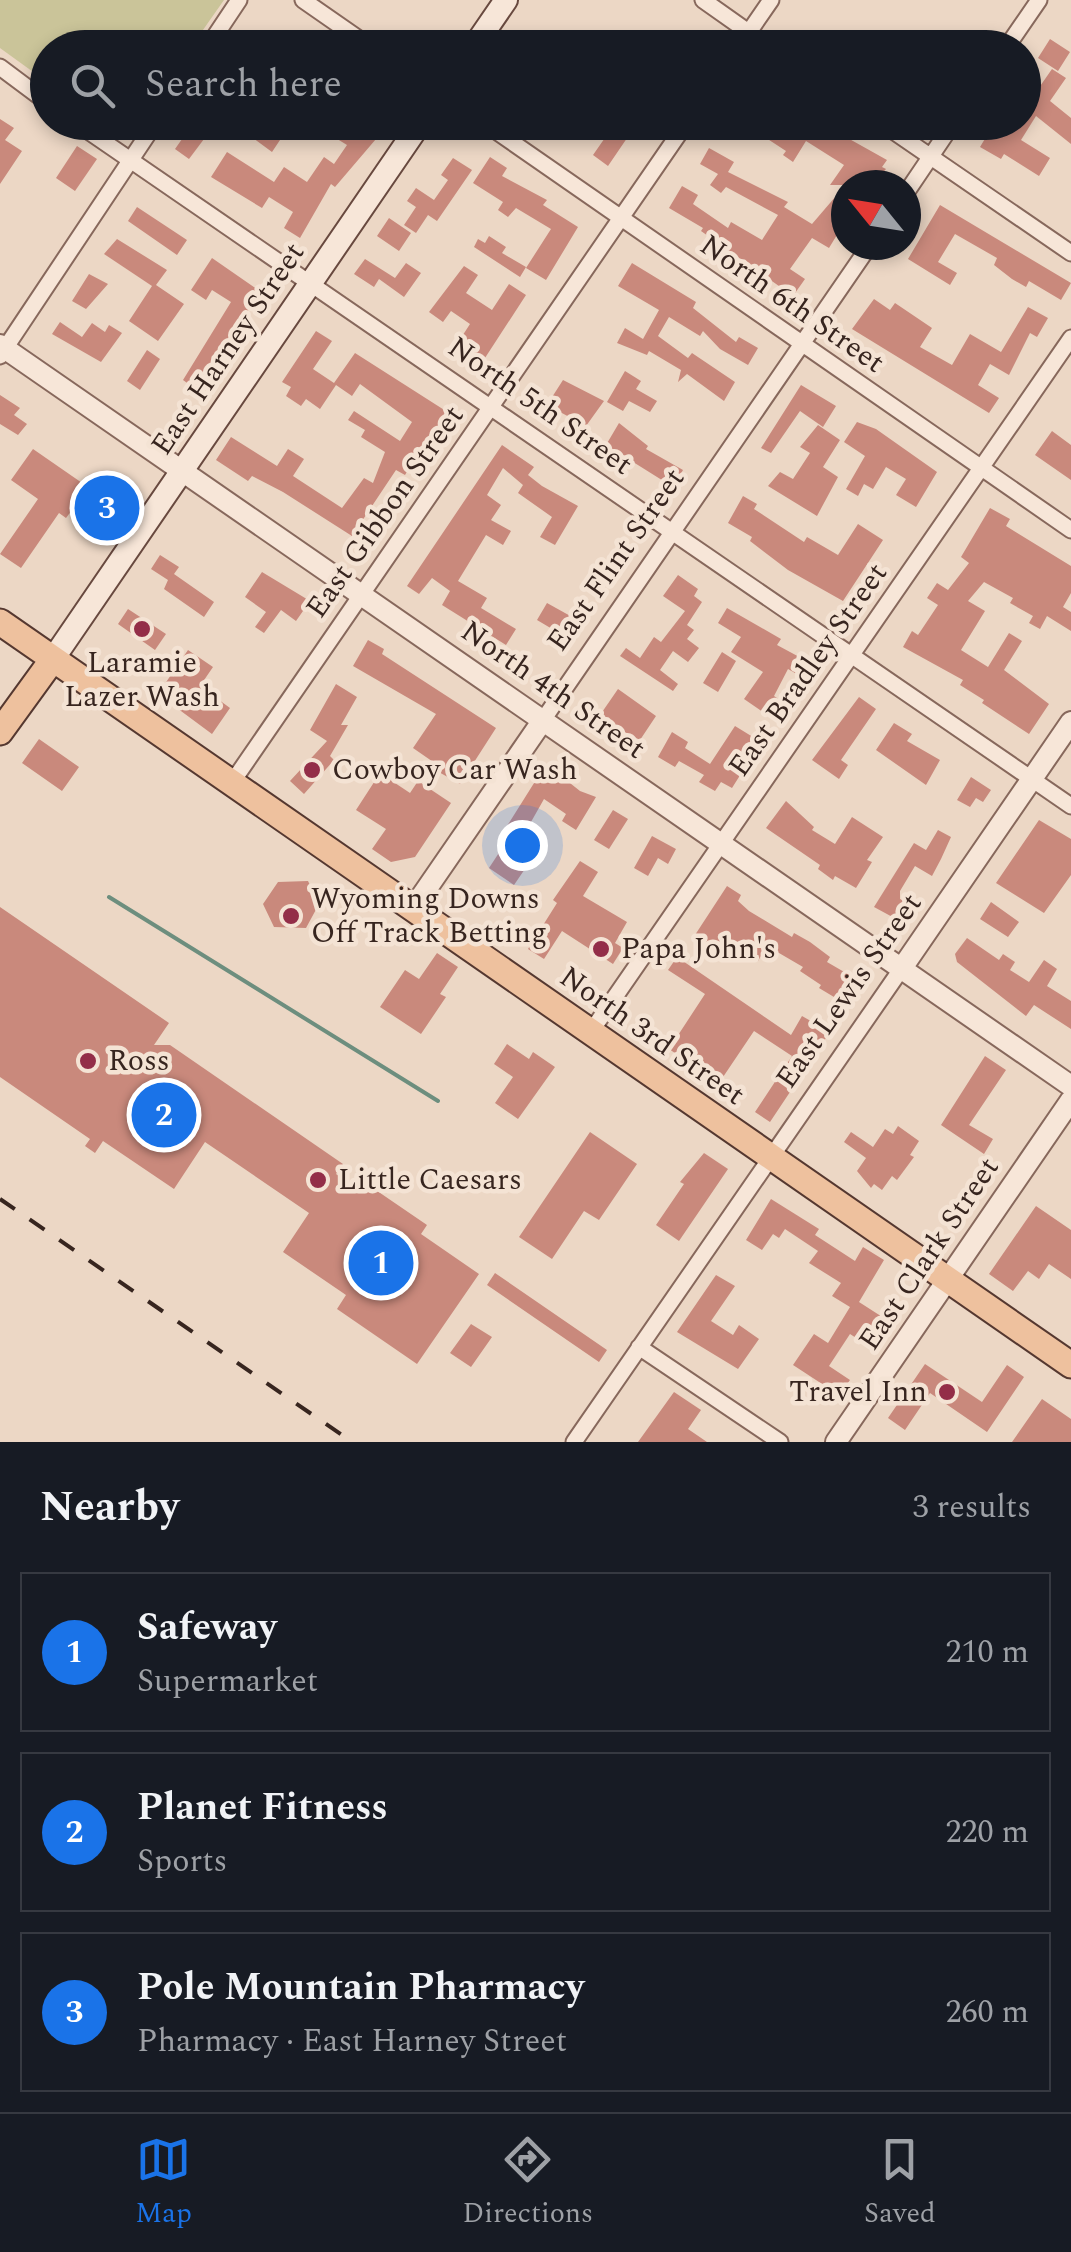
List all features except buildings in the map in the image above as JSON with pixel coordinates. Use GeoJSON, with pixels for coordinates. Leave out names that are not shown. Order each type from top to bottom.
{"type":"FeatureCollection","features":[{"type":"Feature","properties":{"kind":"main road"},"geometry":{"type":"LineString","coordinates":[[485,30],[506,0]]}},
{"type":"Feature","properties":{"kind":"main road","name":"East Harney Street"},"geometry":{"type":"LineString","coordinates":[[52,659],[408,140]]}},
{"type":"Feature","properties":{"kind":"main road","name":"North 3rd Street"},"geometry":{"type":"LineString","coordinates":[[0,622],[1071,1365]]}},
{"type":"Feature","properties":{"kind":"main road"},"geometry":{"type":"LineString","coordinates":[[0,732],[52,659]]}},
{"type":"Feature","properties":{"kind":"street"},"geometry":{"type":"LineString","coordinates":[[219,30],[239,0]]}},
{"type":"Feature","properties":{"kind":"street"},"geometry":{"type":"LineString","coordinates":[[303,0],[346,30]]}},
{"type":"Feature","properties":{"kind":"street"},"geometry":{"type":"LineString","coordinates":[[703,0],[746,30]]}},
{"type":"Feature","properties":{"kind":"street"},"geometry":{"type":"LineString","coordinates":[[750,30],[771,0]]}},
{"type":"Feature","properties":{"kind":"street"},"geometry":{"type":"LineString","coordinates":[[1018,30],[1039,0]]}},
{"type":"Feature","properties":{"kind":"street"},"geometry":{"type":"LineString","coordinates":[[0,67],[30,90]]}},
{"type":"Feature","properties":{"kind":"street","name":"North 5th Street"},"geometry":{"type":"LineString","coordinates":[[102,140],[1071,806]]}},
{"type":"Feature","properties":{"kind":"street"},"geometry":{"type":"LineString","coordinates":[[2,350],[143,140]]}},
{"type":"Feature","properties":{"kind":"street","name":"North 6th Street"},"geometry":{"type":"LineString","coordinates":[[508,140],[1071,530]]}},
{"type":"Feature","properties":{"kind":"street","name":"East Gibbon Street"},"geometry":{"type":"LineString","coordinates":[[230,784],[675,140]]}},
{"type":"Feature","properties":{"kind":"street"},"geometry":{"type":"LineString","coordinates":[[906,140],[1071,253]]}},
{"type":"Feature","properties":{"kind":"street"},"geometry":{"type":"LineString","coordinates":[[921,171],[942,140]]}},
{"type":"Feature","properties":{"kind":"street","name":"East Flint Street"},"geometry":{"type":"LineString","coordinates":[[412,910],[860,260]]}},
{"type":"Feature","properties":{"kind":"street","name":"East Bradley Street"},"geometry":{"type":"LineString","coordinates":[[590,1032],[1071,338]]}},
{"type":"Feature","properties":{"kind":"street","name":"North 4th Street"},"geometry":{"type":"LineString","coordinates":[[2,350],[182,470],[1071,1086]]}},
{"type":"Feature","properties":{"kind":"street","name":"East Lewis Street"},"geometry":{"type":"LineString","coordinates":[[574,1442],[1071,722]]}},
{"type":"Feature","properties":{"kind":"street","name":"East Clark Street"},"geometry":{"type":"LineString","coordinates":[[836,1442],[1071,1100]]}},
{"type":"Feature","properties":{"kind":"street"},"geometry":{"type":"LineString","coordinates":[[640,1347],[780,1442]]}},
{"type":"Feature","properties":{"kind":"shaded area"},"geometry":{"type":"Polygon","coordinates":[[[0,0],[224,0],[203,30],[30,30],[30,70],[0,48],[0,0]]]}},
{"type":"Feature","properties":{"kind":"waterway"},"geometry":{"type":"LineString","coordinates":[[109,897],[438,1101]]}},
{"type":"Feature","properties":{"kind":"railway"},"geometry":{"type":"LineString","coordinates":[[0,1199],[352,1442]]}},
{"type":"Feature","properties":{"kind":"place","name":"Pole Mountain Pharmacy"},"geometry":{"type":"Point","coordinates":[107,508]}},
{"type":"Feature","properties":{"kind":"place","name":"Laramie Lazer Wash"},"geometry":{"type":"Point","coordinates":[142,629]}},
{"type":"Feature","properties":{"kind":"place","name":"Cowboy Car Wash"},"geometry":{"type":"Point","coordinates":[312,770]}},
{"type":"Feature","properties":{"kind":"place","name":"Wyoming Downs Off Track Betting"},"geometry":{"type":"Point","coordinates":[291,916]}},
{"type":"Feature","properties":{"kind":"place","name":"Papa John's"},"geometry":{"type":"Point","coordinates":[601,949]}},
{"type":"Feature","properties":{"kind":"place","name":"Ross"},"geometry":{"type":"Point","coordinates":[88,1061]}},
{"type":"Feature","properties":{"kind":"place","name":"Planet Fitness"},"geometry":{"type":"Point","coordinates":[164,1115]}},
{"type":"Feature","properties":{"kind":"place","name":"Little Caesars"},"geometry":{"type":"Point","coordinates":[318,1180]}},
{"type":"Feature","properties":{"kind":"place","name":"Safeway"},"geometry":{"type":"Point","coordinates":[381,1263]}},
{"type":"Feature","properties":{"kind":"place","name":"Travel Inn"},"geometry":{"type":"Point","coordinates":[947,1392]}}]}
